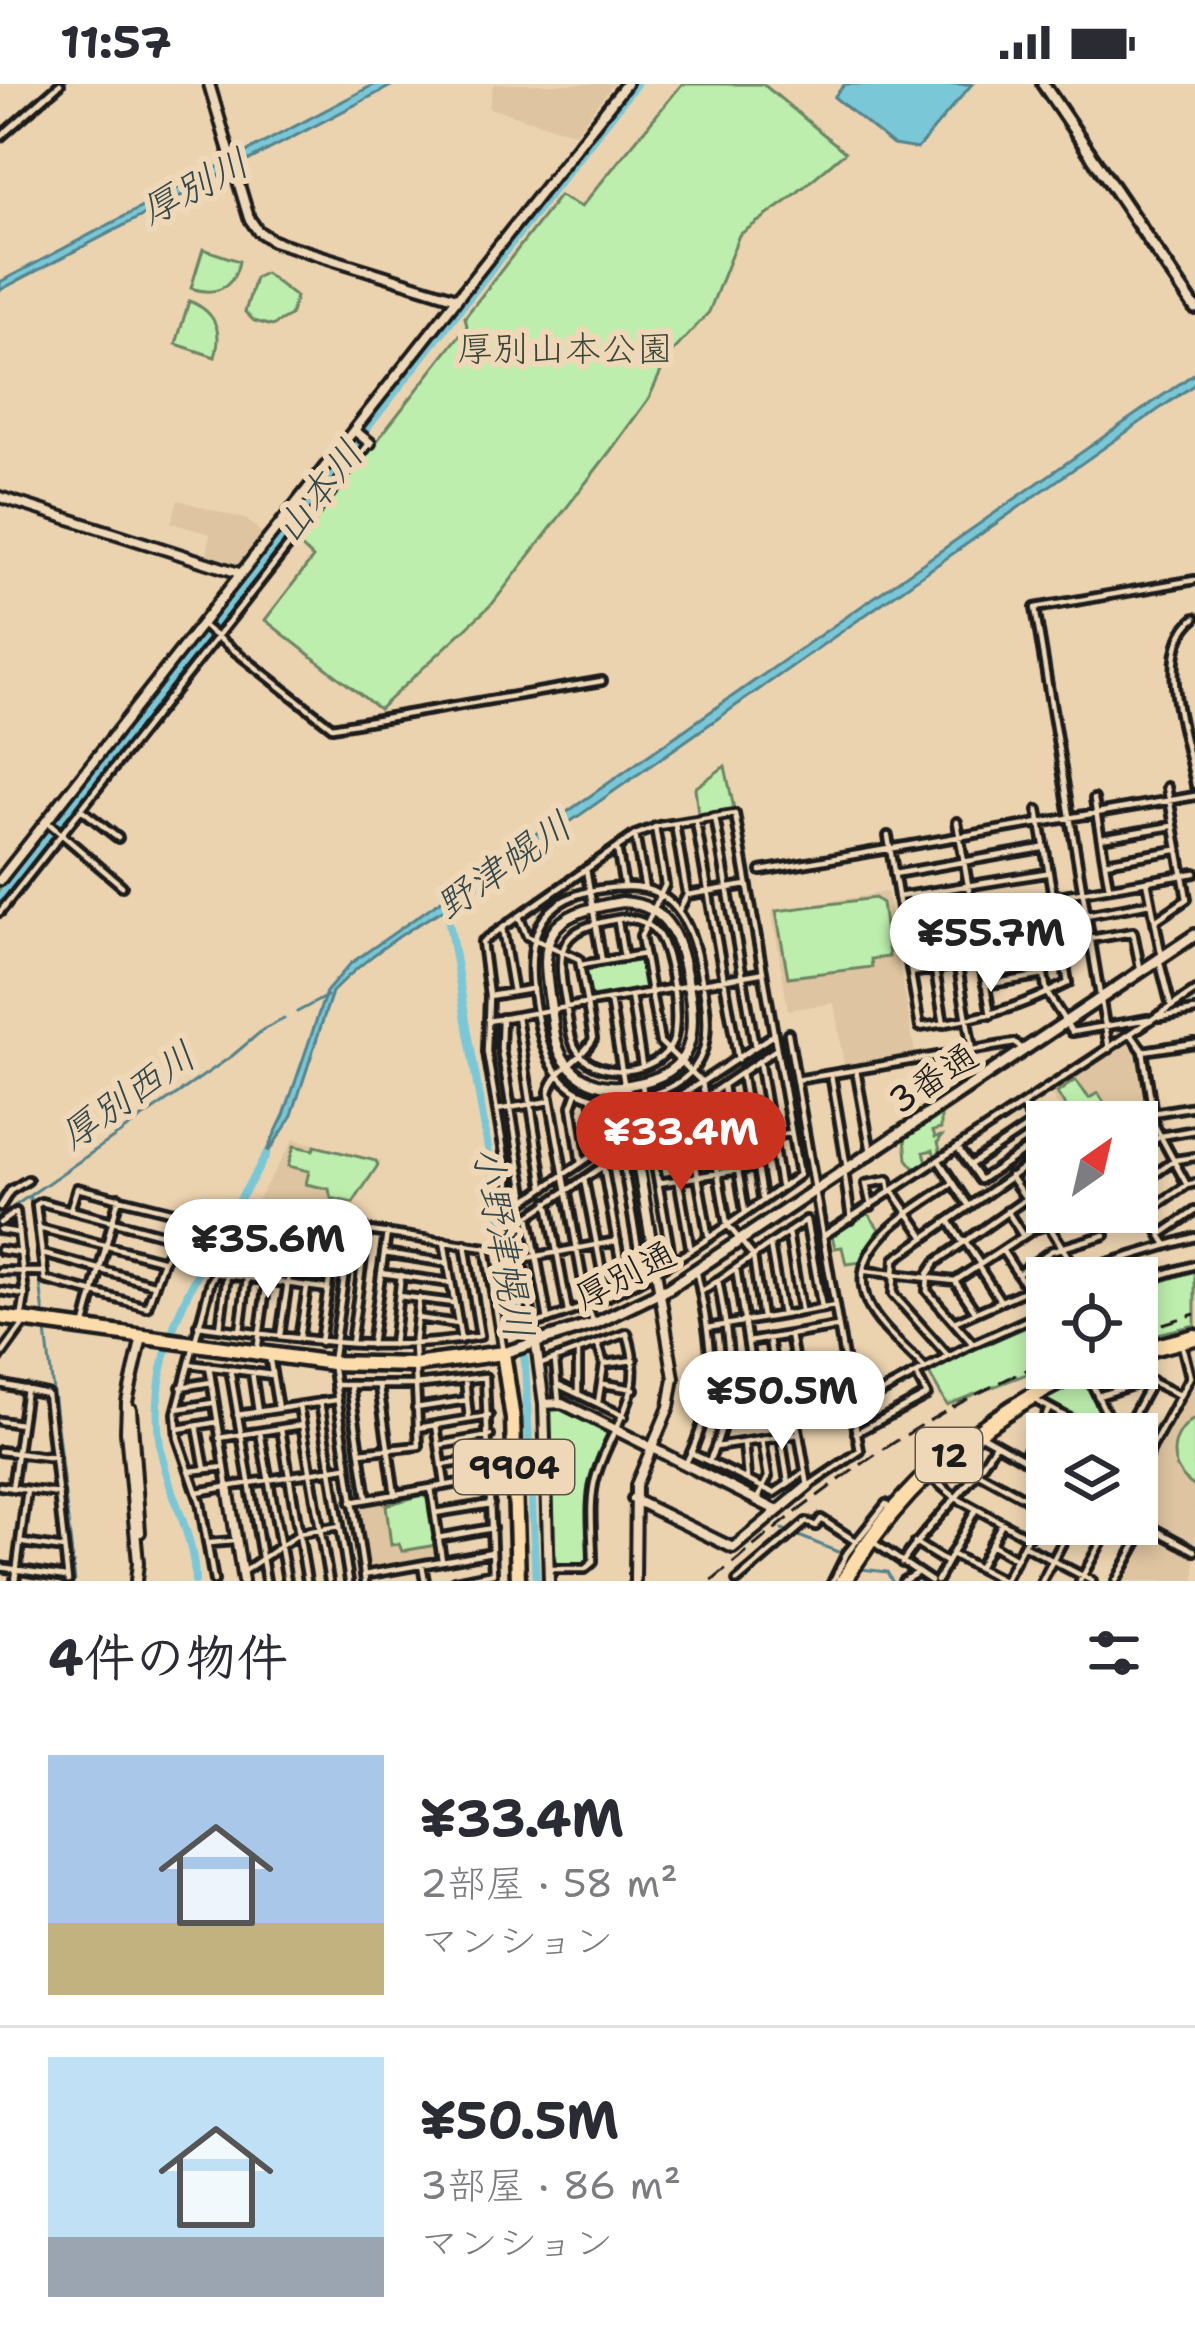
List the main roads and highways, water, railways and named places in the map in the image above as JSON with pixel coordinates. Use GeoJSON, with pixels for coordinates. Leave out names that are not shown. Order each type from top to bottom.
{"type":"FeatureCollection","features":[{"type":"Feature","properties":{"kind":"highway"},"geometry":{"type":"LineString","coordinates":[[1158,1347],[1188,1339]]}},
{"type":"Feature","properties":{"kind":"highway","name":"12"},"geometry":{"type":"LineString","coordinates":[[844,1581],[863,1540],[928,1474],[976,1432],[1045,1389]]}},
{"type":"Feature","properties":{"kind":"main road"},"geometry":{"type":"LineString","coordinates":[[1046,85],[1195,308]]}},
{"type":"Feature","properties":{"kind":"main road"},"geometry":{"type":"LineString","coordinates":[[1070,125],[1195,298]]}},
{"type":"Feature","properties":{"kind":"main road","name":"3番通"},"geometry":{"type":"LineString","coordinates":[[818,1188],[1195,934]]}},
{"type":"Feature","properties":{"kind":"main road","name":"厚別通"},"geometry":{"type":"LineString","coordinates":[[508,1352],[594,1324],[661,1292],[818,1188]]}},
{"type":"Feature","properties":{"kind":"main road"},"geometry":{"type":"LineString","coordinates":[[0,1317],[332,1363],[414,1365],[508,1352]]}},
{"type":"Feature","properties":{"kind":"main road","name":"9904"},"geometry":{"type":"LineString","coordinates":[[508,1352],[515,1581]]}},
{"type":"Feature","properties":{"kind":"water","name":"厚別川"},"geometry":{"type":"Polygon","coordinates":[[[375,84],[395,84],[0,290],[0,282],[375,84]]]}},
{"type":"Feature","properties":{"kind":"water"},"geometry":{"type":"Polygon","coordinates":[[[845,84],[972,84],[917,149],[893,145],[834,97],[845,84]]]}},
{"type":"Feature","properties":{"kind":"water"},"geometry":{"type":"Polygon","coordinates":[[[1195,373],[1195,384],[359,967],[332,992],[291,1118],[261,1163],[284,1115],[326,992],[351,963],[1195,373]]]}},
{"type":"Feature","properties":{"kind":"waterway","name":"山本川"},"geometry":{"type":"LineString","coordinates":[[0,898],[636,84]]}},
{"type":"Feature","properties":{"kind":"waterway","name":"小野津幌川"},"geometry":{"type":"LineString","coordinates":[[446,905],[525,1362],[536,1581]]}},
{"type":"Feature","properties":{"kind":"waterway","name":"厚別西川"},"geometry":{"type":"LineString","coordinates":[[297,1012],[327,996]]}},
{"type":"Feature","properties":{"kind":"waterway","name":"厚別西川"},"geometry":{"type":"LineString","coordinates":[[0,1216],[284,1019]]}},
{"type":"Feature","properties":{"kind":"waterway","name":"野津幌川"},"geometry":{"type":"LineString","coordinates":[[195,1581],[191,1547],[160,1446],[162,1367],[188,1293],[266,1155]]}},
{"type":"Feature","properties":{"kind":"waterway"},"geometry":{"type":"LineString","coordinates":[[30,1198],[44,1315]]}},
{"type":"Feature","properties":{"kind":"waterway"},"geometry":{"type":"LineString","coordinates":[[46,1331],[75,1581]]}},
{"type":"Feature","properties":{"kind":"waterway"},"geometry":{"type":"LineString","coordinates":[[782,1529],[838,1552]]}},
{"type":"Feature","properties":{"kind":"waterway"},"geometry":{"type":"LineString","coordinates":[[861,1569],[887,1572],[892,1581]]}},
{"type":"Feature","properties":{"kind":"railway"},"geometry":{"type":"LineString","coordinates":[[1158,1325],[1195,1314]]}},
{"type":"Feature","properties":{"kind":"railway"},"geometry":{"type":"LineString","coordinates":[[712,1581],[871,1458],[956,1405],[1026,1371]]}},
{"type":"Feature","properties":{"kind":"park label","name":"厚別山本公園"},"geometry":{"type":"Point","coordinates":[565,348]}}]}
